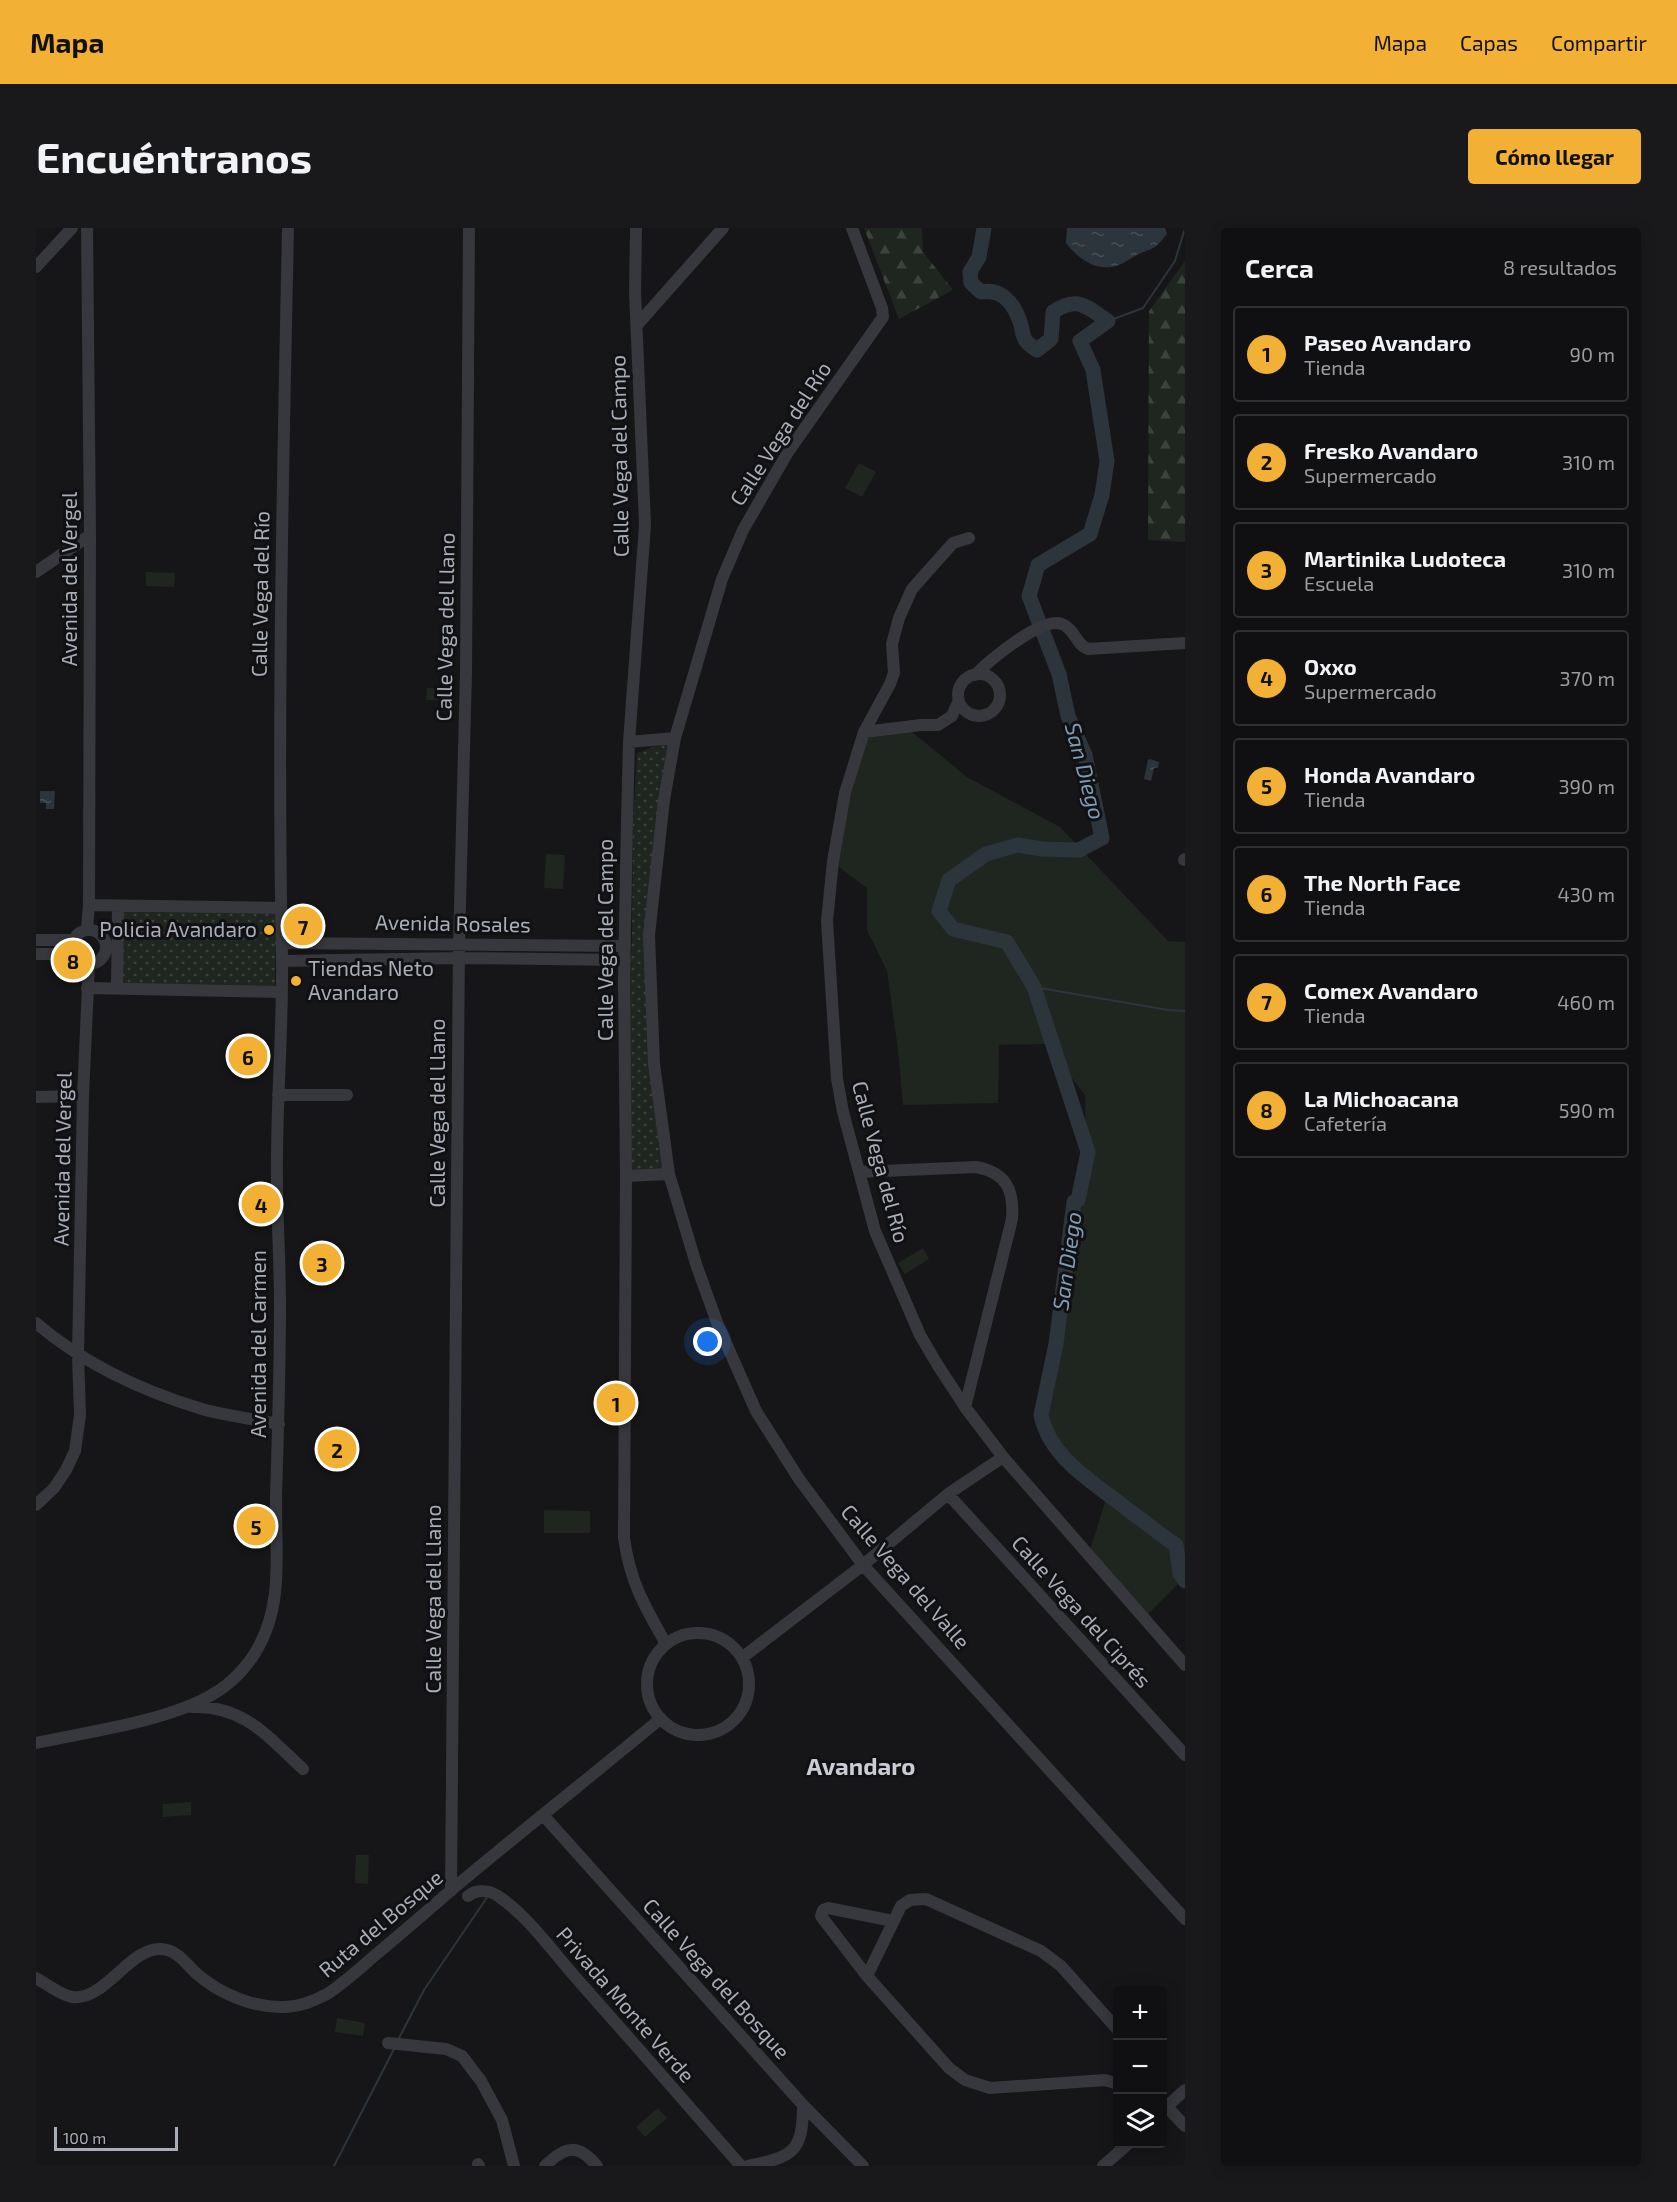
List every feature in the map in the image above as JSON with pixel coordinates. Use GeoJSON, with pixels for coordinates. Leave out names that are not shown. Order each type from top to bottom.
{"type":"FeatureCollection","features":[{"type":"Feature","properties":{"kind":"street"},"geometry":{"type":"LineString","coordinates":[[36,267],[72,228]]}},
{"type":"Feature","properties":{"kind":"street","name":"Avenida del Vergel"},"geometry":{"type":"LineString","coordinates":[[87,228],[90,535],[89,905],[87,929]]}},
{"type":"Feature","properties":{"kind":"street","name":"Calle Vega del Río"},"geometry":{"type":"LineString","coordinates":[[282,961],[279,685],[288,228]]}},
{"type":"Feature","properties":{"kind":"street","name":"Calle Vega del Llano"},"geometry":{"type":"LineString","coordinates":[[451,1891],[459,944],[466,673],[469,228]]}},
{"type":"Feature","properties":{"kind":"street","name":"Calle Vega del Campo"},"geometry":{"type":"LineString","coordinates":[[636,228],[637,325],[645,525],[629,742],[625,946],[624,1538],[626,1555],[640,1599],[666,1644]]}},
{"type":"Feature","properties":{"kind":"street"},"geometry":{"type":"LineString","coordinates":[[637,325],[723,228]]}},
{"type":"Feature","properties":{"kind":"street","name":"Calle Vega del Río"},"geometry":{"type":"LineString","coordinates":[[675,738],[722,579],[743,530],[788,452],[882,317],[882,308],[852,228]]}},
{"type":"Feature","properties":{"kind":"street"},"geometry":{"type":"LineString","coordinates":[[36,573],[90,535]]}},
{"type":"Feature","properties":{"kind":"street","name":"Calle Vega del Río"},"geometry":{"type":"LineString","coordinates":[[969,538],[953,543],[912,589],[899,618],[892,644],[894,673],[864,732],[845,793],[832,861],[827,921],[837,1079],[843,1112],[874,1231],[920,1335],[937,1364],[965,1407],[1003,1457],[1184,1663]]}},
{"type":"Feature","properties":{"kind":"street"},"geometry":{"type":"LineString","coordinates":[[975,675],[986,663],[1042,626],[1058,623],[1067,627],[1082,646],[1088,649],[1185,643]]}},
{"type":"Feature","properties":{"kind":"street"},"geometry":{"type":"LineString","coordinates":[[864,732],[938,725],[952,716],[958,702],[961,684],[967,678],[975,675],[987,676],[996,684],[1000,695],[996,707],[986,714],[974,715],[958,702]]}},
{"type":"Feature","properties":{"kind":"street"},"geometry":{"type":"LineString","coordinates":[[629,742],[675,738]]}},
{"type":"Feature","properties":{"kind":"street","name":"Calle Vega del Campo"},"geometry":{"type":"LineString","coordinates":[[669,1174],[654,1064],[649,935],[663,800],[675,738]]}},
{"type":"Feature","properties":{"kind":"street"},"geometry":{"type":"LineString","coordinates":[[89,905],[280,908]]}},
{"type":"Feature","properties":{"kind":"street"},"geometry":{"type":"LineString","coordinates":[[117,987],[112,946],[118,906]]}},
{"type":"Feature","properties":{"kind":"street"},"geometry":{"type":"LineString","coordinates":[[87,929],[103,936],[112,946],[99,961],[89,964],[82,962],[74,954],[72,948],[73,940],[78,933],[87,929]]}},
{"type":"Feature","properties":{"kind":"street"},"geometry":{"type":"LineString","coordinates":[[36,940],[73,940]]}},
{"type":"Feature","properties":{"kind":"street","name":"Avenida Rosales"},"geometry":{"type":"LineString","coordinates":[[281,943],[625,946]]}},
{"type":"Feature","properties":{"kind":"street"},"geometry":{"type":"LineString","coordinates":[[36,954],[74,954]]}},
{"type":"Feature","properties":{"kind":"street","name":"Avenida Rosales"},"geometry":{"type":"LineString","coordinates":[[282,961],[459,958],[625,960]]}},
{"type":"Feature","properties":{"kind":"street","name":"Avenida del Carmen"},"geometry":{"type":"LineString","coordinates":[[182,1708],[216,1692],[247,1665],[268,1627],[277,1584],[278,1095],[282,961]]}},
{"type":"Feature","properties":{"kind":"street","name":"Avenida del Vergel"},"geometry":{"type":"LineString","coordinates":[[36,1505],[60,1480],[75,1451],[80,1415],[78,1355],[83,1096],[89,964]]}},
{"type":"Feature","properties":{"kind":"street"},"geometry":{"type":"LineString","coordinates":[[87,988],[280,992]]}},
{"type":"Feature","properties":{"kind":"street"},"geometry":{"type":"LineString","coordinates":[[278,1095],[347,1095]]}},
{"type":"Feature","properties":{"kind":"street"},"geometry":{"type":"LineString","coordinates":[[36,1097],[83,1096]]}},
{"type":"Feature","properties":{"kind":"street"},"geometry":{"type":"LineString","coordinates":[[859,1172],[976,1167],[987,1169],[999,1177],[1011,1190],[1012,1219],[965,1407]]}},
{"type":"Feature","properties":{"kind":"street"},"geometry":{"type":"LineString","coordinates":[[626,1176],[669,1174]]}},
{"type":"Feature","properties":{"kind":"street","name":"Calle Vega del Valle"},"geometry":{"type":"LineString","coordinates":[[669,1174],[697,1267],[718,1325],[756,1411],[799,1479],[863,1564],[1185,1918]]}},
{"type":"Feature","properties":{"kind":"street"},"geometry":{"type":"LineString","coordinates":[[36,1323],[78,1355],[139,1387],[204,1410],[279,1424]]}},
{"type":"Feature","properties":{"kind":"street"},"geometry":{"type":"LineString","coordinates":[[743,1657],[863,1564],[948,1494],[1003,1457]]}},
{"type":"Feature","properties":{"kind":"street","name":"Calle Vega del Ciprés"},"geometry":{"type":"LineString","coordinates":[[948,1494],[1185,1755]]}},
{"type":"Feature","properties":{"kind":"street"},"geometry":{"type":"LineString","coordinates":[[697,1632],[711,1633],[729,1642],[743,1657],[748,1672],[749,1689],[744,1705],[734,1719],[720,1729],[704,1735],[688,1735],[672,1730],[659,1720],[649,1702],[647,1680],[654,1658],[666,1644],[683,1635],[697,1632]]}},
{"type":"Feature","properties":{"kind":"street"},"geometry":{"type":"LineString","coordinates":[[36,1743],[104,1729],[182,1708],[218,1708],[242,1716],[303,1769]]}},
{"type":"Feature","properties":{"kind":"street","name":"Ruta del Bosque"},"geometry":{"type":"LineString","coordinates":[[36,1978],[64,1994],[80,1997],[115,1977],[142,1953],[160,1949],[177,1954],[197,1974],[215,1987],[233,1995],[269,2006],[301,2005],[316,1999],[340,1985],[659,1720]]}},
{"type":"Feature","properties":{"kind":"street","name":"Calle Vega del Bosque"},"geometry":{"type":"LineString","coordinates":[[543,1815],[803,2105],[863,2166]]}},
{"type":"Feature","properties":{"kind":"street","name":"Privada Monte Verde"},"geometry":{"type":"LineString","coordinates":[[468,1896],[479,1891],[489,1892],[497,1895],[512,1908],[548,1945],[741,2166]]}},
{"type":"Feature","properties":{"kind":"street"},"geometry":{"type":"LineString","coordinates":[[867,1976],[893,1921],[905,1902],[921,1898],[1041,1951],[1061,1966],[1113,2024]]}},
{"type":"Feature","properties":{"kind":"street"},"geometry":{"type":"LineString","coordinates":[[893,1921],[828,1908],[822,1910],[821,1916],[867,1976],[949,2068],[974,2085],[990,2088],[1105,2080],[1113,2082]]}},
{"type":"Feature","properties":{"kind":"street"},"geometry":{"type":"LineString","coordinates":[[388,2043],[446,2049],[462,2056],[481,2081],[502,2120],[514,2166]]}},
{"type":"Feature","properties":{"kind":"street"},"geometry":{"type":"LineString","coordinates":[[1167,2107],[1185,2090]]}},
{"type":"Feature","properties":{"kind":"street"},"geometry":{"type":"LineString","coordinates":[[748,2166],[783,2156],[792,2150],[800,2141],[803,2131],[803,2105]]}},
{"type":"Feature","properties":{"kind":"street"},"geometry":{"type":"LineString","coordinates":[[1167,2111],[1185,2126]]}},
{"type":"Feature","properties":{"kind":"street"},"geometry":{"type":"LineString","coordinates":[[1103,2166],[1123,2148]]}},
{"type":"Feature","properties":{"kind":"street"},"geometry":{"type":"LineString","coordinates":[[545,2166],[558,2153],[573,2150],[588,2156],[597,2166]]}},
{"type":"Feature","properties":{"kind":"green space"},"geometry":{"type":"Polygon","coordinates":[[[864,228],[922,228],[923,252],[953,290],[899,319],[864,228]]]}},
{"type":"Feature","properties":{"kind":"green space"},"geometry":{"type":"Polygon","coordinates":[[[1185,261],[1185,542],[1148,540],[1149,311],[1185,261]]]}},
{"type":"Feature","properties":{"kind":"green space"},"geometry":{"type":"Polygon","coordinates":[[[859,463],[876,472],[862,497],[845,488],[859,463]]]}},
{"type":"Feature","properties":{"kind":"green space"},"geometry":{"type":"Polygon","coordinates":[[[146,572],[175,573],[174,587],[146,586],[146,572]]]}},
{"type":"Feature","properties":{"kind":"green space"},"geometry":{"type":"Polygon","coordinates":[[[427,688],[452,688],[452,700],[426,700],[427,688]]]}},
{"type":"Feature","properties":{"kind":"green space"},"geometry":{"type":"Polygon","coordinates":[[[911,731],[967,777],[1060,827],[1168,941],[1185,942],[1185,1560],[1179,1583],[1147,1615],[1089,1554],[1106,1499],[1078,1475],[1048,1443],[1039,1415],[1054,1344],[1073,1199],[1076,1199],[1086,1152],[1085,1095],[1045,1044],[999,1045],[998,1103],[903,1105],[887,971],[867,930],[867,888],[831,861],[869,735],[911,731]]]}},
{"type":"Feature","properties":{"kind":"green space"},"geometry":{"type":"Polygon","coordinates":[[[672,740],[648,919],[667,1172],[627,1174],[629,985],[637,753],[672,740]]]}},
{"type":"Feature","properties":{"kind":"green space"},"geometry":{"type":"Polygon","coordinates":[[[546,854],[565,855],[563,889],[544,888],[546,854]]]}},
{"type":"Feature","properties":{"kind":"green space"},"geometry":{"type":"Polygon","coordinates":[[[122,907],[276,911],[275,989],[121,987],[122,907]]]}},
{"type":"Feature","properties":{"kind":"green space"},"geometry":{"type":"Polygon","coordinates":[[[923,1248],[929,1259],[905,1274],[898,1263],[923,1248]]]}},
{"type":"Feature","properties":{"kind":"green space"},"geometry":{"type":"Polygon","coordinates":[[[544,1510],[590,1511],[590,1533],[544,1533],[544,1510]]]}},
{"type":"Feature","properties":{"kind":"green space"},"geometry":{"type":"Polygon","coordinates":[[[191,1802],[191,1815],[162,1817],[163,1804],[191,1802]]]}},
{"type":"Feature","properties":{"kind":"green space"},"geometry":{"type":"Polygon","coordinates":[[[356,1855],[369,1855],[368,1884],[355,1883],[356,1855]]]}},
{"type":"Feature","properties":{"kind":"green space"},"geometry":{"type":"Polygon","coordinates":[[[337,2018],[365,2023],[363,2036],[335,2032],[337,2018]]]}},
{"type":"Feature","properties":{"kind":"green space"},"geometry":{"type":"Polygon","coordinates":[[[658,2108],[667,2118],[645,2137],[636,2127],[658,2108]]]}},
{"type":"Feature","properties":{"kind":"water"},"geometry":{"type":"Polygon","coordinates":[[[1067,228],[1165,228],[1167,234],[1153,248],[1119,265],[1103,267],[1089,263],[1071,249],[1066,243],[1067,228]]]}},
{"type":"Feature","properties":{"kind":"water"},"geometry":{"type":"Polygon","coordinates":[[[1150,759],[1159,762],[1158,768],[1154,768],[1151,781],[1144,779],[1150,759]]]}},
{"type":"Feature","properties":{"kind":"water"},"geometry":{"type":"Polygon","coordinates":[[[40,791],[55,791],[54,809],[46,809],[46,803],[40,803],[40,791]]]}},
{"type":"Feature","properties":{"kind":"waterway","name":"San Diego"},"geometry":{"type":"LineString","coordinates":[[984,228],[979,257],[970,272],[971,283],[981,292],[995,292],[1011,304],[1021,324],[1025,339],[1031,346],[1037,350],[1051,339],[1053,312],[1069,304],[1082,305],[1108,321],[1080,341],[1093,370],[1107,461],[1102,495],[1090,534],[1038,565],[1029,596],[1059,674],[1068,716],[1085,755],[1102,838],[1079,850],[1042,849],[1018,845],[986,854],[949,880],[939,911],[953,929],[1007,942],[1034,987],[1088,1152],[1078,1200],[1074,1202],[1056,1344],[1041,1415],[1046,1431],[1054,1445],[1075,1469],[1176,1545],[1180,1574],[1185,1581]]}},
{"type":"Feature","properties":{"kind":"waterway"},"geometry":{"type":"LineString","coordinates":[[1108,321],[1143,308],[1175,261],[1185,228]]}},
{"type":"Feature","properties":{"kind":"waterway"},"geometry":{"type":"LineString","coordinates":[[1034,987],[1185,1011]]}},
{"type":"Feature","properties":{"kind":"waterway"},"geometry":{"type":"LineString","coordinates":[[399,2038],[424,1990],[488,1896]]}},
{"type":"Feature","properties":{"kind":"waterway"},"geometry":{"type":"LineString","coordinates":[[334,2166],[394,2049]]}},
{"type":"Feature","properties":{"kind":"place","name":"Comex Avandaro"},"geometry":{"type":"Point","coordinates":[303,926]}},
{"type":"Feature","properties":{"kind":"place","name":"Policia Avandaro"},"geometry":{"type":"Point","coordinates":[269,930]}},
{"type":"Feature","properties":{"kind":"place","name":"La Michoacana"},"geometry":{"type":"Point","coordinates":[73,960]}},
{"type":"Feature","properties":{"kind":"place","name":"Tiendas Neto Avandaro"},"geometry":{"type":"Point","coordinates":[296,981]}},
{"type":"Feature","properties":{"kind":"place","name":"The North Face"},"geometry":{"type":"Point","coordinates":[248,1056]}},
{"type":"Feature","properties":{"kind":"place","name":"Oxxo"},"geometry":{"type":"Point","coordinates":[261,1204]}},
{"type":"Feature","properties":{"kind":"place","name":"Martinika Ludoteca"},"geometry":{"type":"Point","coordinates":[322,1263]}},
{"type":"Feature","properties":{"kind":"place","name":"Paseo Avandaro"},"geometry":{"type":"Point","coordinates":[616,1403]}},
{"type":"Feature","properties":{"kind":"place","name":"Fresko Avandaro"},"geometry":{"type":"Point","coordinates":[337,1449]}},
{"type":"Feature","properties":{"kind":"place","name":"Honda Avandaro"},"geometry":{"type":"Point","coordinates":[256,1526]}},
{"type":"Feature","properties":{"kind":"district","name":"Avandaro"},"geometry":{"type":"Point","coordinates":[861,1767]}}]}
